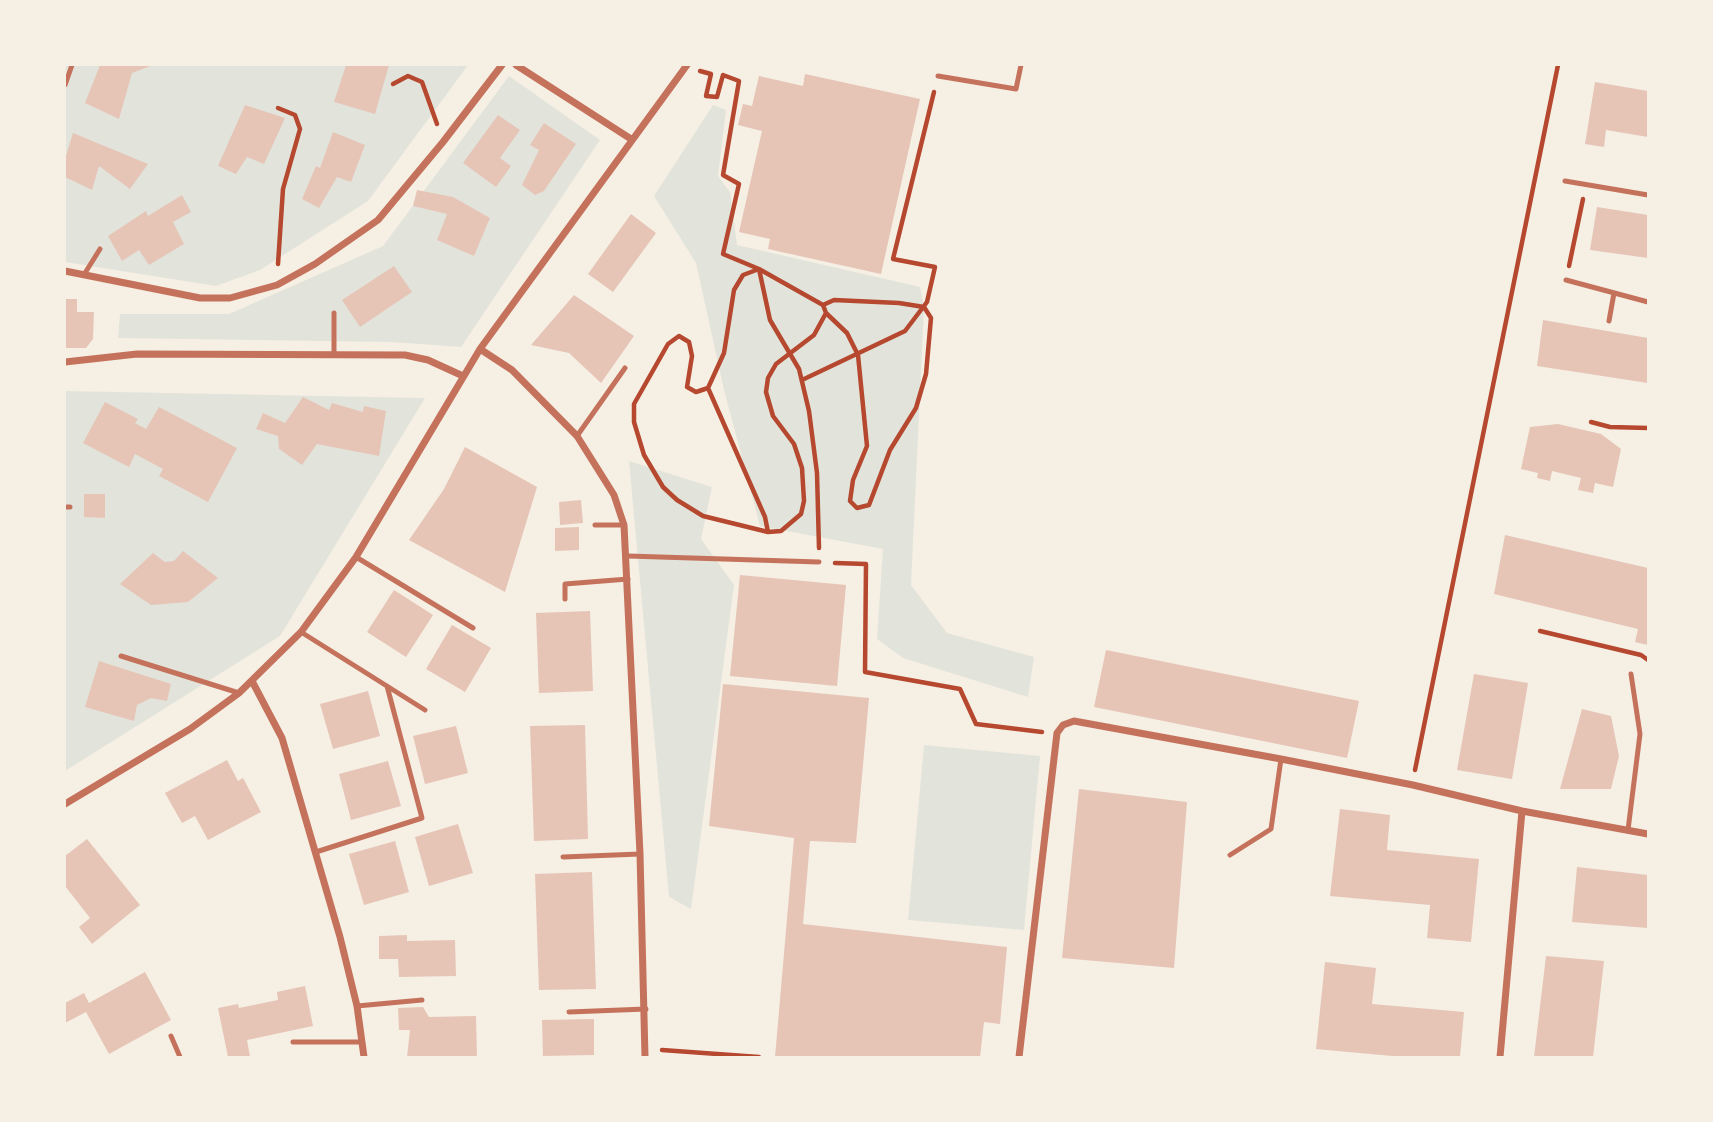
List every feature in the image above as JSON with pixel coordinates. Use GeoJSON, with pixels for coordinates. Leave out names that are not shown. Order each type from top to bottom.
{"type":"FeatureCollection","features":[{"type":"Feature","properties":{"kind":"street"},"geometry":{"type":"LineString","coordinates":[[65,271],[200,298],[230,298],[277,285],[315,264],[378,220],[502,65]]}},
{"type":"Feature","properties":{"kind":"street"},"geometry":{"type":"LineString","coordinates":[[516,65],[631,139]]}},
{"type":"Feature","properties":{"kind":"street"},"geometry":{"type":"LineString","coordinates":[[65,804],[190,729],[239,693],[301,632],[356,557],[480,349],[687,65]]}},
{"type":"Feature","properties":{"kind":"street"},"geometry":{"type":"LineString","coordinates":[[480,349],[512,370],[577,436],[614,495],[624,525],[628,556],[640,854],[646,1009],[645,1053]]}},
{"type":"Feature","properties":{"kind":"street"},"geometry":{"type":"LineString","coordinates":[[65,362],[137,354],[405,355],[428,360],[463,376]]}},
{"type":"Feature","properties":{"kind":"street"},"geometry":{"type":"LineString","coordinates":[[252,681],[282,738],[357,1006],[365,1057]]}},
{"type":"Feature","properties":{"kind":"street"},"geometry":{"type":"LineString","coordinates":[[1019,1057],[1057,733],[1063,725],[1074,721],[1281,759],[1413,785],[1522,811],[1648,834]]}},
{"type":"Feature","properties":{"kind":"street"},"geometry":{"type":"LineString","coordinates":[[1500,1057],[1522,811]]}},
{"type":"Feature","properties":{"kind":"lane"},"geometry":{"type":"LineString","coordinates":[[65,85],[72,65]]}},
{"type":"Feature","properties":{"kind":"lane"},"geometry":{"type":"LineString","coordinates":[[938,76],[1016,89],[1021,65]]}},
{"type":"Feature","properties":{"kind":"lane"},"geometry":{"type":"LineString","coordinates":[[1565,181],[1648,195]]}},
{"type":"Feature","properties":{"kind":"lane"},"geometry":{"type":"LineString","coordinates":[[85,273],[100,249]]}},
{"type":"Feature","properties":{"kind":"lane"},"geometry":{"type":"LineString","coordinates":[[1566,280],[1648,302]]}},
{"type":"Feature","properties":{"kind":"lane"},"geometry":{"type":"LineString","coordinates":[[1609,321],[1614,293]]}},
{"type":"Feature","properties":{"kind":"lane"},"geometry":{"type":"LineString","coordinates":[[334,313],[334,355]]}},
{"type":"Feature","properties":{"kind":"lane"},"geometry":{"type":"LineString","coordinates":[[577,436],[625,368]]}},
{"type":"Feature","properties":{"kind":"lane"},"geometry":{"type":"LineString","coordinates":[[595,525],[624,525]]}},
{"type":"Feature","properties":{"kind":"lane"},"geometry":{"type":"LineString","coordinates":[[628,556],[819,562]]}},
{"type":"Feature","properties":{"kind":"lane"},"geometry":{"type":"LineString","coordinates":[[356,557],[473,628]]}},
{"type":"Feature","properties":{"kind":"lane"},"geometry":{"type":"LineString","coordinates":[[565,598],[565,584],[628,579]]}},
{"type":"Feature","properties":{"kind":"lane"},"geometry":{"type":"LineString","coordinates":[[301,632],[425,710]]}},
{"type":"Feature","properties":{"kind":"lane"},"geometry":{"type":"LineString","coordinates":[[121,656],[239,693]]}},
{"type":"Feature","properties":{"kind":"lane"},"geometry":{"type":"LineString","coordinates":[[1628,830],[1640,734],[1631,674]]}},
{"type":"Feature","properties":{"kind":"lane"},"geometry":{"type":"LineString","coordinates":[[316,852],[422,818],[387,686]]}},
{"type":"Feature","properties":{"kind":"lane"},"geometry":{"type":"LineString","coordinates":[[1230,855],[1271,830],[1281,759]]}},
{"type":"Feature","properties":{"kind":"lane"},"geometry":{"type":"LineString","coordinates":[[563,857],[640,854]]}},
{"type":"Feature","properties":{"kind":"lane"},"geometry":{"type":"LineString","coordinates":[[357,1006],[422,1000]]}},
{"type":"Feature","properties":{"kind":"lane"},"geometry":{"type":"LineString","coordinates":[[569,1012],[646,1009]]}},
{"type":"Feature","properties":{"kind":"lane"},"geometry":{"type":"LineString","coordinates":[[171,1036],[180,1057]]}},
{"type":"Feature","properties":{"kind":"lane"},"geometry":{"type":"LineString","coordinates":[[293,1042],[362,1042]]}},
{"type":"Feature","properties":{"kind":"path"},"geometry":{"type":"LineString","coordinates":[[687,65],[711,74],[706,96],[717,97],[723,75],[739,80],[723,175],[739,184],[723,254],[759,269],[823,305],[826,313],[847,333],[858,355],[867,446],[853,480],[850,501],[858,508],[869,505],[890,450],[916,408],[926,374],[932,326],[924,307]]}},
{"type":"Feature","properties":{"kind":"path"},"geometry":{"type":"LineString","coordinates":[[1413,785],[1558,65]]}},
{"type":"Feature","properties":{"kind":"path"},"geometry":{"type":"LineString","coordinates":[[393,84],[408,76],[422,82],[443,142]]}},
{"type":"Feature","properties":{"kind":"path"},"geometry":{"type":"LineString","coordinates":[[802,380],[905,331],[924,307],[935,267],[892,259],[938,76]]}},
{"type":"Feature","properties":{"kind":"path"},"geometry":{"type":"LineString","coordinates":[[277,285],[283,189],[300,129],[295,116],[278,108]]}},
{"type":"Feature","properties":{"kind":"path"},"geometry":{"type":"LineString","coordinates":[[1566,280],[1586,185]]}},
{"type":"Feature","properties":{"kind":"path"},"geometry":{"type":"LineString","coordinates":[[759,269],[761,292],[770,320],[802,380],[817,473],[819,562],[866,564],[865,672],[961,689],[976,724],[1057,733]]}},
{"type":"Feature","properties":{"kind":"path"},"geometry":{"type":"LineString","coordinates":[[759,269],[743,275],[734,290],[724,353],[708,388],[696,392],[687,387],[692,356],[689,342],[679,336],[668,344],[634,404],[634,422],[644,455],[663,487],[703,516],[768,532],[781,531],[801,514],[804,501],[802,468],[794,444],[773,416],[766,393],[768,378],[776,364],[814,335],[826,313]]}},
{"type":"Feature","properties":{"kind":"path"},"geometry":{"type":"LineString","coordinates":[[823,305],[834,300],[900,303],[924,307]]}},
{"type":"Feature","properties":{"kind":"path"},"geometry":{"type":"LineString","coordinates":[[708,388],[765,517],[768,532]]}},
{"type":"Feature","properties":{"kind":"path"},"geometry":{"type":"LineString","coordinates":[[1591,422],[1610,427],[1648,428]]}},
{"type":"Feature","properties":{"kind":"path"},"geometry":{"type":"LineString","coordinates":[[1539,631],[1641,655],[1648,660]]}},
{"type":"Feature","properties":{"kind":"path"},"geometry":{"type":"LineString","coordinates":[[645,1053],[759,1057]]}},
{"type":"Feature","properties":{"kind":"shaded area"},"geometry":{"type":"Polygon","coordinates":[[[65,65],[468,65],[368,201],[260,270],[216,286],[65,262],[65,65]]]}},
{"type":"Feature","properties":{"kind":"shaded area"},"geometry":{"type":"Polygon","coordinates":[[[509,76],[600,140],[461,347],[392,342],[118,338],[120,314],[229,314],[383,246],[509,76]]]}},
{"type":"Feature","properties":{"kind":"shaded area"},"geometry":{"type":"Polygon","coordinates":[[[713,105],[726,110],[718,176],[730,192],[737,245],[920,287],[924,307],[911,585],[947,633],[1034,657],[1028,697],[903,658],[877,639],[883,549],[760,526],[724,390],[696,263],[654,196],[713,105]]]}},
{"type":"Feature","properties":{"kind":"shaded area"},"geometry":{"type":"Polygon","coordinates":[[[65,391],[425,398],[280,636],[65,771],[65,391]]]}},
{"type":"Feature","properties":{"kind":"shaded area"},"geometry":{"type":"Polygon","coordinates":[[[629,461],[712,487],[701,539],[734,585],[691,909],[669,897],[629,461]]]}},
{"type":"Feature","properties":{"kind":"shaded area"},"geometry":{"type":"Polygon","coordinates":[[[924,745],[1040,756],[1024,930],[908,920],[924,745]]]}},
{"type":"Feature","properties":{"kind":"building"},"geometry":{"type":"Polygon","coordinates":[[[100,65],[153,65],[132,73],[119,119],[85,103],[100,65]]]}},
{"type":"Feature","properties":{"kind":"building"},"geometry":{"type":"Polygon","coordinates":[[[346,65],[389,65],[375,114],[334,102],[346,65]]]}},
{"type":"Feature","properties":{"kind":"building"},"geometry":{"type":"Polygon","coordinates":[[[805,74],[920,99],[881,274],[768,249],[770,239],[739,232],[762,131],[738,125],[743,104],[752,106],[759,76],[803,86],[805,74]]]}},
{"type":"Feature","properties":{"kind":"building"},"geometry":{"type":"Polygon","coordinates":[[[1595,82],[1648,91],[1648,137],[1606,130],[1604,147],[1585,144],[1595,82]]]}},
{"type":"Feature","properties":{"kind":"building"},"geometry":{"type":"Polygon","coordinates":[[[245,105],[285,118],[264,164],[247,157],[236,174],[218,166],[245,105]]]}},
{"type":"Feature","properties":{"kind":"building"},"geometry":{"type":"Polygon","coordinates":[[[498,115],[520,130],[500,158],[511,166],[496,187],[463,163],[498,115]]]}},
{"type":"Feature","properties":{"kind":"building"},"geometry":{"type":"Polygon","coordinates":[[[544,123],[576,144],[544,191],[535,195],[522,185],[539,150],[530,145],[544,123]]]}},
{"type":"Feature","properties":{"kind":"building"},"geometry":{"type":"Polygon","coordinates":[[[333,132],[365,145],[351,182],[337,177],[319,208],[302,199],[316,166],[320,168],[333,132]]]}},
{"type":"Feature","properties":{"kind":"building"},"geometry":{"type":"Polygon","coordinates":[[[73,133],[148,164],[130,189],[99,166],[92,190],[65,177],[65,159],[73,133]]]}},
{"type":"Feature","properties":{"kind":"building"},"geometry":{"type":"Polygon","coordinates":[[[417,190],[453,197],[490,218],[474,256],[437,240],[447,214],[413,206],[417,190]]]}},
{"type":"Feature","properties":{"kind":"building"},"geometry":{"type":"Polygon","coordinates":[[[182,195],[191,212],[173,222],[184,244],[149,265],[139,250],[122,261],[108,236],[146,211],[148,216],[182,195]]]}},
{"type":"Feature","properties":{"kind":"building"},"geometry":{"type":"Polygon","coordinates":[[[1597,207],[1648,215],[1648,258],[1590,250],[1597,207]]]}},
{"type":"Feature","properties":{"kind":"building"},"geometry":{"type":"Polygon","coordinates":[[[631,214],[656,233],[613,292],[588,274],[631,214]]]}},
{"type":"Feature","properties":{"kind":"building"},"geometry":{"type":"Polygon","coordinates":[[[394,266],[412,292],[360,327],[342,300],[394,266]]]}},
{"type":"Feature","properties":{"kind":"building"},"geometry":{"type":"Polygon","coordinates":[[[574,295],[634,336],[601,383],[569,353],[531,345],[574,295]]]}},
{"type":"Feature","properties":{"kind":"building"},"geometry":{"type":"Polygon","coordinates":[[[65,299],[77,299],[77,312],[94,312],[93,339],[86,348],[65,348],[65,299]]]}},
{"type":"Feature","properties":{"kind":"building"},"geometry":{"type":"Polygon","coordinates":[[[1543,320],[1648,338],[1648,383],[1537,366],[1543,320]]]}},
{"type":"Feature","properties":{"kind":"building"},"geometry":{"type":"Polygon","coordinates":[[[303,397],[329,410],[332,403],[363,412],[364,406],[386,411],[379,456],[317,444],[302,465],[279,449],[278,436],[256,429],[263,413],[285,423],[303,397]]]}},
{"type":"Feature","properties":{"kind":"building"},"geometry":{"type":"Polygon","coordinates":[[[105,402],[138,419],[135,423],[146,429],[159,407],[237,448],[208,502],[159,476],[163,469],[135,454],[129,467],[83,443],[105,402]]]}},
{"type":"Feature","properties":{"kind":"building"},"geometry":{"type":"Polygon","coordinates":[[[1558,424],[1601,434],[1621,449],[1613,487],[1595,483],[1593,493],[1578,490],[1581,478],[1552,471],[1550,481],[1537,478],[1538,473],[1521,469],[1530,427],[1558,424]]]}},
{"type":"Feature","properties":{"kind":"building"},"geometry":{"type":"Polygon","coordinates":[[[465,447],[537,487],[505,592],[409,540],[444,489],[465,447]]]}},
{"type":"Feature","properties":{"kind":"building"},"geometry":{"type":"Polygon","coordinates":[[[84,494],[105,494],[105,518],[84,517],[84,494]]]}},
{"type":"Feature","properties":{"kind":"building"},"geometry":{"type":"Polygon","coordinates":[[[581,500],[583,523],[560,525],[559,502],[581,500]]]}},
{"type":"Feature","properties":{"kind":"building"},"geometry":{"type":"Polygon","coordinates":[[[579,527],[579,550],[555,551],[555,528],[579,527]]]}},
{"type":"Feature","properties":{"kind":"building"},"geometry":{"type":"Polygon","coordinates":[[[1505,535],[1648,568],[1648,645],[1635,642],[1638,629],[1494,594],[1505,535]]]}},
{"type":"Feature","properties":{"kind":"building"},"geometry":{"type":"Polygon","coordinates":[[[183,551],[218,578],[188,602],[151,605],[120,584],[153,553],[165,562],[174,561],[183,551]]]}},
{"type":"Feature","properties":{"kind":"building"},"geometry":{"type":"Polygon","coordinates":[[[740,575],[846,585],[837,686],[730,676],[740,575]]]}},
{"type":"Feature","properties":{"kind":"building"},"geometry":{"type":"Polygon","coordinates":[[[394,590],[433,615],[406,657],[367,632],[394,590]]]}},
{"type":"Feature","properties":{"kind":"building"},"geometry":{"type":"Polygon","coordinates":[[[590,611],[593,691],[539,693],[536,613],[590,611]]]}},
{"type":"Feature","properties":{"kind":"building"},"geometry":{"type":"Polygon","coordinates":[[[452,625],[491,648],[465,692],[426,669],[452,625]]]}},
{"type":"Feature","properties":{"kind":"building"},"geometry":{"type":"Polygon","coordinates":[[[1106,650],[1359,701],[1347,758],[1094,707],[1106,650]]]}},
{"type":"Feature","properties":{"kind":"building"},"geometry":{"type":"Polygon","coordinates":[[[99,661],[171,684],[167,701],[151,698],[137,705],[134,721],[85,707],[99,661]]]}},
{"type":"Feature","properties":{"kind":"building"},"geometry":{"type":"Polygon","coordinates":[[[1474,674],[1528,683],[1512,779],[1457,770],[1474,674]]]}},
{"type":"Feature","properties":{"kind":"building"},"geometry":{"type":"Polygon","coordinates":[[[723,684],[869,698],[856,843],[810,841],[803,924],[1007,947],[1000,1024],[984,1022],[980,1057],[775,1057],[794,838],[709,826],[723,684]]]}},
{"type":"Feature","properties":{"kind":"building"},"geometry":{"type":"Polygon","coordinates":[[[368,691],[380,736],[333,749],[320,704],[368,691]]]}},
{"type":"Feature","properties":{"kind":"building"},"geometry":{"type":"Polygon","coordinates":[[[1582,709],[1611,716],[1619,756],[1611,789],[1560,789],[1582,709]]]}},
{"type":"Feature","properties":{"kind":"building"},"geometry":{"type":"Polygon","coordinates":[[[585,725],[588,839],[534,841],[530,726],[585,725]]]}},
{"type":"Feature","properties":{"kind":"building"},"geometry":{"type":"Polygon","coordinates":[[[456,726],[468,773],[425,784],[413,736],[456,726]]]}},
{"type":"Feature","properties":{"kind":"building"},"geometry":{"type":"Polygon","coordinates":[[[227,760],[238,781],[243,778],[261,812],[208,840],[195,816],[182,823],[165,793],[227,760]]]}},
{"type":"Feature","properties":{"kind":"building"},"geometry":{"type":"Polygon","coordinates":[[[388,761],[401,806],[351,820],[339,774],[388,761]]]}},
{"type":"Feature","properties":{"kind":"building"},"geometry":{"type":"Polygon","coordinates":[[[1079,789],[1187,802],[1174,968],[1062,958],[1079,789]]]}},
{"type":"Feature","properties":{"kind":"building"},"geometry":{"type":"Polygon","coordinates":[[[1340,809],[1390,815],[1387,850],[1479,859],[1471,942],[1427,938],[1430,905],[1330,896],[1340,809]]]}},
{"type":"Feature","properties":{"kind":"building"},"geometry":{"type":"Polygon","coordinates":[[[458,824],[473,873],[429,886],[415,837],[458,824]]]}},
{"type":"Feature","properties":{"kind":"building"},"geometry":{"type":"Polygon","coordinates":[[[87,839],[140,905],[92,944],[79,927],[90,918],[65,886],[65,856],[87,839]]]}},
{"type":"Feature","properties":{"kind":"building"},"geometry":{"type":"Polygon","coordinates":[[[395,841],[409,892],[364,905],[349,854],[395,841]]]}},
{"type":"Feature","properties":{"kind":"building"},"geometry":{"type":"Polygon","coordinates":[[[1577,867],[1648,875],[1648,928],[1572,922],[1577,867]]]}},
{"type":"Feature","properties":{"kind":"building"},"geometry":{"type":"Polygon","coordinates":[[[592,872],[596,989],[539,990],[535,874],[592,872]]]}},
{"type":"Feature","properties":{"kind":"building"},"geometry":{"type":"Polygon","coordinates":[[[407,935],[407,941],[455,940],[456,976],[399,977],[398,959],[379,959],[379,936],[407,935]]]}},
{"type":"Feature","properties":{"kind":"building"},"geometry":{"type":"Polygon","coordinates":[[[1546,956],[1604,961],[1593,1057],[1534,1057],[1546,956]]]}},
{"type":"Feature","properties":{"kind":"building"},"geometry":{"type":"Polygon","coordinates":[[[1325,962],[1376,968],[1372,1004],[1464,1012],[1460,1057],[1403,1057],[1316,1049],[1325,962]]]}},
{"type":"Feature","properties":{"kind":"building"},"geometry":{"type":"Polygon","coordinates":[[[145,972],[171,1020],[109,1054],[86,1012],[65,1023],[65,1003],[84,993],[89,1003],[145,972]]]}},
{"type":"Feature","properties":{"kind":"building"},"geometry":{"type":"Polygon","coordinates":[[[305,986],[313,1026],[247,1040],[250,1057],[228,1057],[218,1008],[238,1004],[239,1008],[278,1000],[277,992],[305,986]]]}},
{"type":"Feature","properties":{"kind":"building"},"geometry":{"type":"Polygon","coordinates":[[[423,1007],[429,1017],[476,1016],[477,1057],[407,1057],[410,1030],[399,1030],[398,1008],[423,1007]]]}},
{"type":"Feature","properties":{"kind":"building"},"geometry":{"type":"Polygon","coordinates":[[[594,1019],[594,1055],[543,1056],[542,1020],[594,1019]]]}}]}
